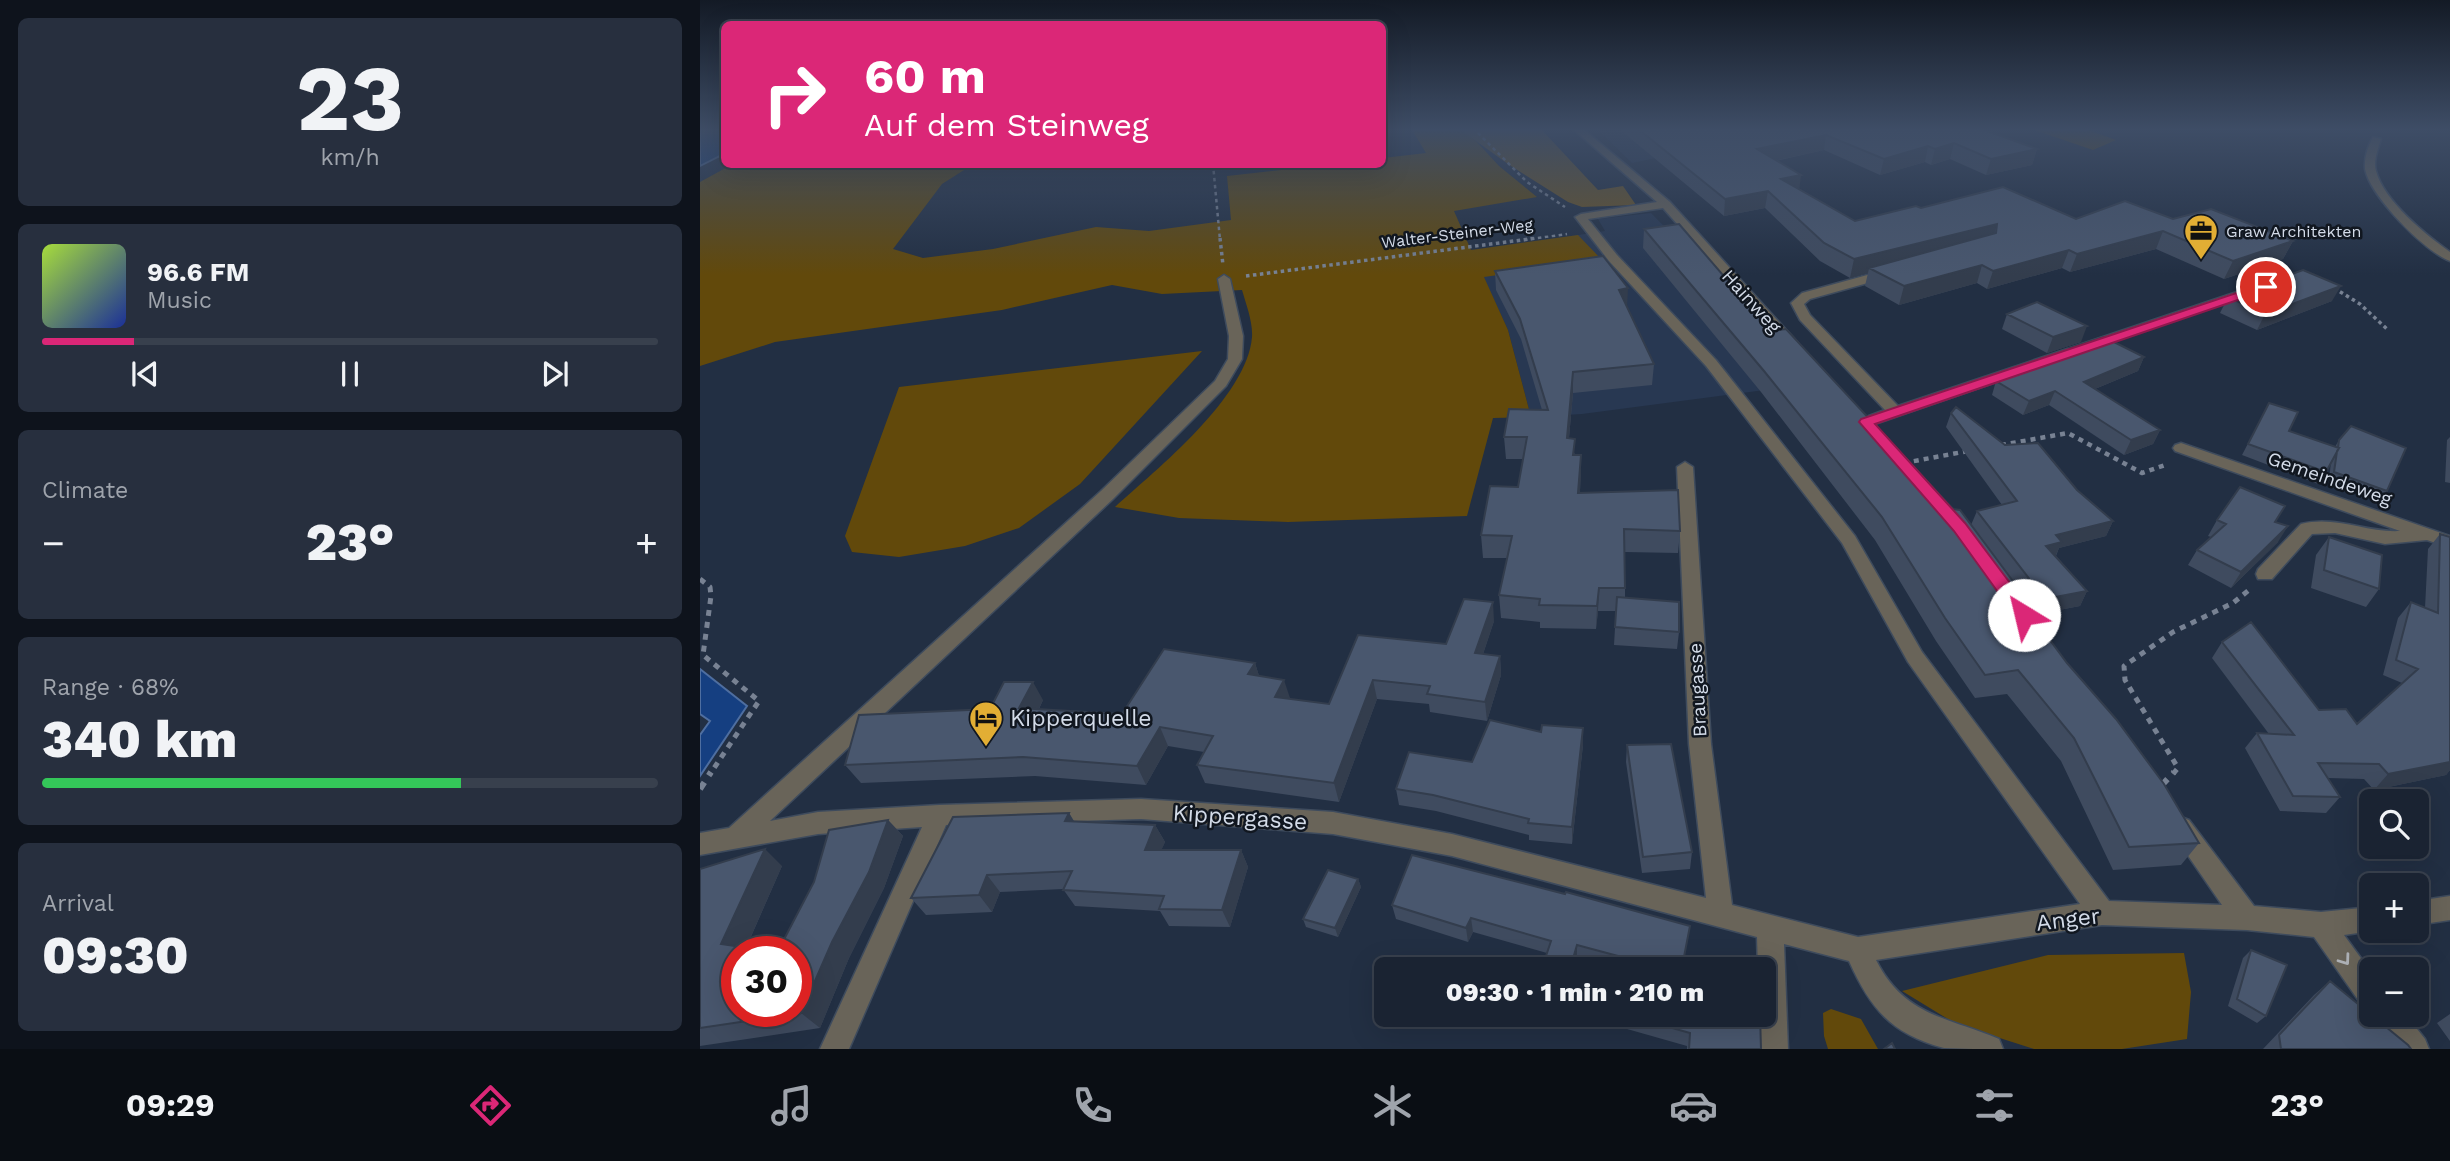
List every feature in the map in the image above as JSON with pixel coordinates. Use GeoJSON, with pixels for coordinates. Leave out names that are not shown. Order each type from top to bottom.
{"type":"FeatureCollection","features":[{"type":"Feature","properties":{"kind":"street","name":"Hainweg"},"geometry":{"type":"LineString","coordinates":[[1634,177],[1666,204],[1803,356]]}},
{"type":"Feature","properties":{"kind":"street"},"geometry":{"type":"LineString","coordinates":[[2374,177],[2382,191],[2438,250],[2450,257]]}},
{"type":"Feature","properties":{"kind":"street"},"geometry":{"type":"LineString","coordinates":[[1666,204],[1586,224],[1613,258],[1711,363],[1849,540],[1915,657],[2102,913]]}},
{"type":"Feature","properties":{"kind":"street","name":"Hainweg"},"geometry":{"type":"LineString","coordinates":[[1895,412],[1805,317],[1797,303],[1807,296],[1905,269]]}},
{"type":"Feature","properties":{"kind":"street"},"geometry":{"type":"LineString","coordinates":[[738,835],[1107,495],[1221,383],[1235,359],[1236,336],[1224,279]]}},
{"type":"Feature","properties":{"kind":"street"},"geometry":{"type":"LineString","coordinates":[[1903,463],[1861,418],[1895,412],[2266,287]]}},
{"type":"Feature","properties":{"kind":"street","name":"Gemeindeweg"},"geometry":{"type":"LineString","coordinates":[[2189,451],[2450,542]]}},
{"type":"Feature","properties":{"kind":"street","name":"Braugasse"},"geometry":{"type":"LineString","coordinates":[[1685,467],[1700,744],[1720,912]]}},
{"type":"Feature","properties":{"kind":"street"},"geometry":{"type":"LineString","coordinates":[[2265,574],[2306,528],[2334,527],[2385,538],[2428,534]]}},
{"type":"Feature","properties":{"kind":"street"},"geometry":{"type":"LineString","coordinates":[[2154,793],[2247,918]]}},
{"type":"Feature","properties":{"kind":"street","name":"Kippergasse"},"geometry":{"type":"LineString","coordinates":[[700,844],[738,835],[818,823],[939,816],[1141,810],[1333,823],[1451,845],[1770,927]]}},
{"type":"Feature","properties":{"kind":"street"},"geometry":{"type":"LineString","coordinates":[[834,1049],[939,816]]}},
{"type":"Feature","properties":{"kind":"street"},"geometry":{"type":"LineString","coordinates":[[2429,911],[2450,908]]}},
{"type":"Feature","properties":{"kind":"street","name":"Anger"},"geometry":{"type":"LineString","coordinates":[[1770,927],[1858,950],[2102,913],[2247,918],[2321,925],[2359,920]]}},
{"type":"Feature","properties":{"kind":"street"},"geometry":{"type":"LineString","coordinates":[[2321,925],[2359,977]]}},
{"type":"Feature","properties":{"kind":"street"},"geometry":{"type":"LineString","coordinates":[[1770,927],[1774,1049]]}},
{"type":"Feature","properties":{"kind":"street"},"geometry":{"type":"LineString","coordinates":[[1858,950],[1874,985],[1886,1002],[1904,1017],[1989,1049]]}},
{"type":"Feature","properties":{"kind":"street"},"geometry":{"type":"LineString","coordinates":[[2398,1027],[2415,1049]]}},
{"type":"Feature","properties":{"kind":"path"},"geometry":{"type":"LineString","coordinates":[[1214,177],[1224,279]]}},
{"type":"Feature","properties":{"kind":"path"},"geometry":{"type":"LineString","coordinates":[[1522,177],[1586,224]]}},
{"type":"Feature","properties":{"kind":"path","name":"Walter-Steiner-Weg"},"geometry":{"type":"LineString","coordinates":[[1224,279],[1586,224]]}},
{"type":"Feature","properties":{"kind":"path"},"geometry":{"type":"LineString","coordinates":[[2330,287],[2360,304],[2387,328]]}},
{"type":"Feature","properties":{"kind":"path"},"geometry":{"type":"LineString","coordinates":[[1999,445],[2068,433],[2089,442],[2141,473],[2189,451]]}},
{"type":"Feature","properties":{"kind":"path"},"geometry":{"type":"LineString","coordinates":[[1903,463],[1972,450]]}},
{"type":"Feature","properties":{"kind":"path"},"geometry":{"type":"LineString","coordinates":[[2154,793],[2178,768],[2125,680],[2123,666],[2173,632],[2234,603],[2265,574]]}},
{"type":"Feature","properties":{"kind":"path"},"geometry":{"type":"LineString","coordinates":[[700,579],[710,587],[711,596],[704,655],[759,701],[700,789]]}},
{"type":"Feature","properties":{"kind":"shaded area"},"geometry":{"type":"Polygon","coordinates":[[[709,177],[953,177],[942,184],[893,249],[923,258],[993,249],[1096,227],[1149,231],[1231,220],[1227,177],[1512,177],[1537,197],[1454,211],[1471,250],[1578,235],[1602,260],[1484,277],[1508,330],[1531,417],[1493,418],[1467,516],[1288,522],[1179,518],[1115,507],[1197,430],[1234,384],[1246,360],[1252,337],[1242,290],[1162,294],[1112,285],[1002,310],[775,342],[700,366],[700,182],[709,177]]]}},
{"type":"Feature","properties":{"kind":"shaded area"},"geometry":{"type":"Polygon","coordinates":[[[1528,177],[1586,177],[1598,190],[1623,186],[1636,205],[1582,207],[1568,202],[1528,177]]]}},
{"type":"Feature","properties":{"kind":"shaded area"},"geometry":{"type":"Polygon","coordinates":[[[1651,213],[1819,383],[1582,414],[1531,417],[1508,330],[1471,251],[1605,231],[1598,219],[1651,213]]]}},
{"type":"Feature","properties":{"kind":"shaded area"},"geometry":{"type":"Polygon","coordinates":[[[1202,351],[1080,484],[1019,528],[965,546],[899,557],[852,552],[845,536],[899,387],[1202,351]]]}},
{"type":"Feature","properties":{"kind":"shaded area"},"geometry":{"type":"Polygon","coordinates":[[[2184,953],[2191,992],[2187,1039],[2122,1049],[2034,1049],[1956,1024],[1902,991],[2048,955],[2184,953]]]}},
{"type":"Feature","properties":{"kind":"shaded area"},"geometry":{"type":"Polygon","coordinates":[[[1831,1009],[1861,1019],[1878,1049],[1828,1049],[1824,1036],[1823,1013],[1831,1009]]]}},
{"type":"Feature","properties":{"kind":"water"},"geometry":{"type":"Polygon","coordinates":[[[700,669],[747,706],[700,776],[700,735],[710,721],[700,714],[700,669]]]}},
{"type":"Feature","properties":{"kind":"building"},"geometry":{"type":"Polygon","coordinates":[[[1698,177],[1791,177],[1781,179],[1855,221],[1916,206],[1921,208],[2003,187],[2076,219],[2125,201],[2173,219],[2211,209],[2293,241],[2233,261],[2163,231],[2077,254],[2069,250],[1993,271],[1982,265],[1904,286],[1869,268],[1996,233],[1997,224],[1854,259],[1824,243],[1768,191],[1725,199],[1698,177]]]}},
{"type":"Feature","properties":{"kind":"building"},"geometry":{"type":"Polygon","coordinates":[[[1679,224],[1771,331],[1786,329],[1953,509],[1960,510],[2024,596],[2018,597],[2067,663],[2116,719],[2164,784],[2199,843],[2129,847],[2074,738],[2018,670],[1985,675],[1945,618],[1882,517],[1644,229],[1679,224]]]}},
{"type":"Feature","properties":{"kind":"building"},"geometry":{"type":"Polygon","coordinates":[[[1603,256],[1628,288],[1619,290],[1654,364],[1573,372],[1567,438],[1575,439],[1573,455],[1581,455],[1578,493],[1678,490],[1680,531],[1624,529],[1625,588],[1599,588],[1597,606],[1539,605],[1540,599],[1499,595],[1512,536],[1481,535],[1490,486],[1518,487],[1527,437],[1504,437],[1509,409],[1548,410],[1520,319],[1495,271],[1603,256]]]}},
{"type":"Feature","properties":{"kind":"building"},"geometry":{"type":"Polygon","coordinates":[[[2303,270],[2341,286],[2265,314],[2228,297],[2303,270]]]}},
{"type":"Feature","properties":{"kind":"building"},"geometry":{"type":"Polygon","coordinates":[[[2037,302],[2087,326],[2053,337],[2007,314],[2037,302]]]}},
{"type":"Feature","properties":{"kind":"building"},"geometry":{"type":"Polygon","coordinates":[[[2104,337],[2144,357],[2084,382],[2160,430],[2131,440],[2055,391],[2029,401],[1996,381],[2077,352],[2070,348],[2104,337]]]}},
{"type":"Feature","properties":{"kind":"building"},"geometry":{"type":"Polygon","coordinates":[[[2269,403],[2298,412],[2289,431],[2339,448],[2326,472],[2248,444],[2269,403]]]}},
{"type":"Feature","properties":{"kind":"building"},"geometry":{"type":"Polygon","coordinates":[[[1956,407],[2005,445],[2038,443],[2077,490],[2113,521],[2056,535],[2062,542],[2046,546],[2087,591],[2045,599],[1977,511],[2017,501],[1951,413],[1956,407]]]}},
{"type":"Feature","properties":{"kind":"building"},"geometry":{"type":"Polygon","coordinates":[[[2351,426],[2406,448],[2387,491],[2334,472],[2339,440],[2351,426]]]}},
{"type":"Feature","properties":{"kind":"building"},"geometry":{"type":"Polygon","coordinates":[[[2240,487],[2285,506],[2275,522],[2288,526],[2241,572],[2197,550],[2226,524],[2217,520],[2240,487]]]}},
{"type":"Feature","properties":{"kind":"building"},"geometry":{"type":"Polygon","coordinates":[[[2440,534],[2450,537],[2450,762],[2388,774],[2379,764],[2318,763],[2340,797],[2293,796],[2257,733],[2294,735],[2222,642],[2251,622],[2319,710],[2346,709],[2357,724],[2418,669],[2396,660],[2411,602],[2438,613],[2440,534]]]}},
{"type":"Feature","properties":{"kind":"building"},"geometry":{"type":"Polygon","coordinates":[[[2329,537],[2382,555],[2379,589],[2324,570],[2329,537]]]}},
{"type":"Feature","properties":{"kind":"building"},"geometry":{"type":"Polygon","coordinates":[[[1617,597],[1679,602],[1679,632],[1615,627],[1617,597]]]}},
{"type":"Feature","properties":{"kind":"building"},"geometry":{"type":"Polygon","coordinates":[[[1464,599],[1493,602],[1475,653],[1500,656],[1485,702],[1427,694],[1430,686],[1373,680],[1334,783],[1197,765],[1213,736],[1160,727],[1137,766],[1023,757],[845,765],[859,715],[990,709],[1004,682],[1033,682],[1019,708],[1122,714],[1164,649],[1255,663],[1248,674],[1284,680],[1275,697],[1329,704],[1358,635],[1446,644],[1464,599]]]}},
{"type":"Feature","properties":{"kind":"building"},"geometry":{"type":"Polygon","coordinates":[[[1490,720],[1541,732],[1542,725],[1583,728],[1572,827],[1528,823],[1529,819],[1433,795],[1396,789],[1409,752],[1472,762],[1490,720]]]}},
{"type":"Feature","properties":{"kind":"building"},"geometry":{"type":"Polygon","coordinates":[[[1671,744],[1692,852],[1643,857],[1627,745],[1671,744]]]}},
{"type":"Feature","properties":{"kind":"building"},"geometry":{"type":"Polygon","coordinates":[[[1069,813],[1065,821],[1155,825],[1145,850],[1241,850],[1222,910],[1159,909],[1164,896],[1063,890],[1072,871],[987,875],[979,895],[911,898],[953,817],[1069,813]]]}},
{"type":"Feature","properties":{"kind":"building"},"geometry":{"type":"Polygon","coordinates":[[[888,820],[869,872],[832,942],[812,988],[812,936],[786,936],[814,882],[829,830],[888,820]]]}},
{"type":"Feature","properties":{"kind":"building"},"geometry":{"type":"Polygon","coordinates":[[[765,849],[725,936],[721,936],[721,1025],[700,1028],[700,869],[765,849]]]}},
{"type":"Feature","properties":{"kind":"building"},"geometry":{"type":"Polygon","coordinates":[[[1412,855],[1565,894],[1566,892],[1690,926],[1684,957],[1622,957],[1577,945],[1574,957],[1546,957],[1551,941],[1471,918],[1466,928],[1392,905],[1412,855]]]}},
{"type":"Feature","properties":{"kind":"building"},"geometry":{"type":"Polygon","coordinates":[[[1328,870],[1358,879],[1335,928],[1303,919],[1328,870]]]}},
{"type":"Feature","properties":{"kind":"building"},"geometry":{"type":"Polygon","coordinates":[[[2251,950],[2287,965],[2266,1016],[2237,999],[2251,950]]]}},
{"type":"Feature","properties":{"kind":"building"},"geometry":{"type":"Polygon","coordinates":[[[2330,981],[2359,1005],[2359,1027],[2386,1027],[2411,1049],[2281,1049],[2279,1035],[2330,981]]]}},
{"type":"Feature","properties":{"kind":"building"},"geometry":{"type":"Polygon","coordinates":[[[1669,1027],[1760,1027],[1761,1049],[1689,1049],[1690,1033],[1669,1027]]]}},
{"type":"Feature","properties":{"kind":"building"},"geometry":{"type":"Polygon","coordinates":[[[1892,1043],[1895,1049],[1884,1049],[1892,1043]]]}},
{"type":"Feature","properties":{"kind":"place","name":"Graw Architekten"},"geometry":{"type":"Point","coordinates":[2201,261]}},
{"type":"Feature","properties":{"kind":"place","name":"Kipperquelle"},"geometry":{"type":"Point","coordinates":[986,748]}},
{"type":"Feature","properties":{"kind":"route"},"geometry":{"type":"LineString","coordinates":[[2024,615],[1960,527],[1866,422],[2266,287]]}}]}
